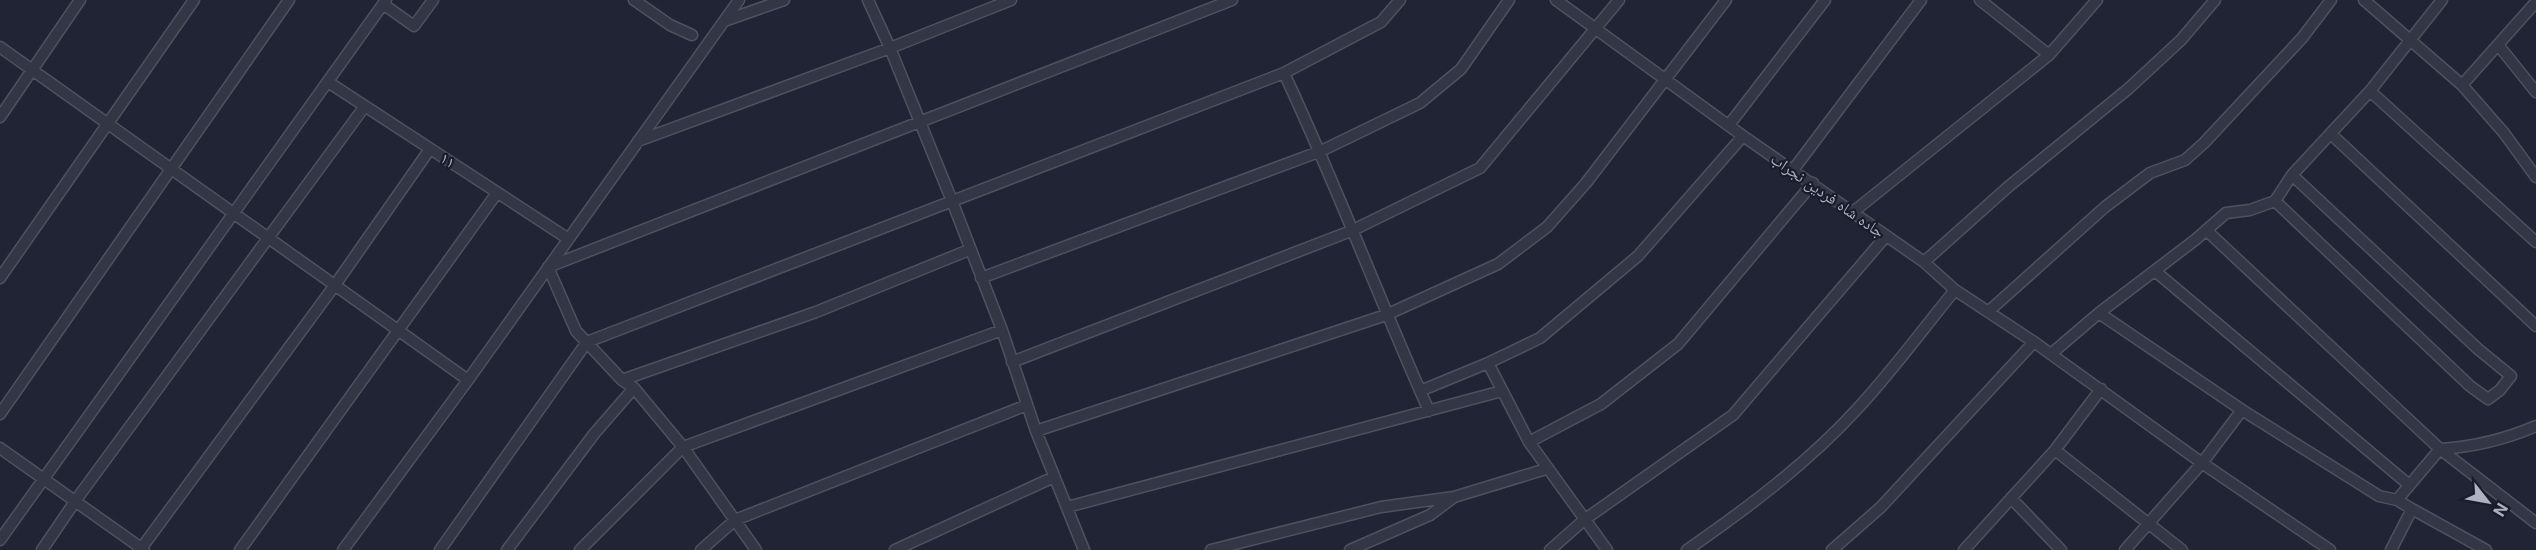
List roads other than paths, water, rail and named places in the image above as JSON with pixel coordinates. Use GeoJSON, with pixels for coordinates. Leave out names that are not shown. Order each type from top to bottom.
{"type":"FeatureCollection","features":[{"type":"Feature","properties":{"kind":"street"},"geometry":{"type":"LineString","coordinates":[[0,117],[80,0]]}},
{"type":"Feature","properties":{"kind":"street"},"geometry":{"type":"LineString","coordinates":[[0,278],[194,0]]}},
{"type":"Feature","properties":{"kind":"street"},"geometry":{"type":"LineString","coordinates":[[0,414],[289,0]]}},
{"type":"Feature","properties":{"kind":"street"},"geometry":{"type":"LineString","coordinates":[[372,0],[383,4],[414,26],[433,0]]}},
{"type":"Feature","properties":{"kind":"street"},"geometry":{"type":"LineString","coordinates":[[635,0],[670,25],[692,35]]}},
{"type":"Feature","properties":{"kind":"street"},"geometry":{"type":"LineString","coordinates":[[343,550],[468,380],[567,238],[739,0]]}},
{"type":"Feature","properties":{"kind":"street"},"geometry":{"type":"LineString","coordinates":[[724,21],[784,0]]}},
{"type":"Feature","properties":{"kind":"street"},"geometry":{"type":"LineString","coordinates":[[868,0],[921,122],[1002,330],[1053,477],[1068,507],[1084,550]]}},
{"type":"Feature","properties":{"kind":"street"},"geometry":{"type":"LineString","coordinates":[[637,141],[890,48],[1011,0]]}},
{"type":"Feature","properties":{"kind":"street"},"geometry":{"type":"LineString","coordinates":[[548,267],[1232,0]]}},
{"type":"Feature","properties":{"kind":"street"},"geometry":{"type":"LineString","coordinates":[[440,550],[587,342],[1284,73],[1381,22],[1400,0]]}},
{"type":"Feature","properties":{"kind":"street"},"geometry":{"type":"LineString","coordinates":[[981,278],[1321,151],[1419,104],[1461,69],[1509,0]]}},
{"type":"Feature","properties":{"kind":"street","name":"جاده شاه فردین نجراب"},"geometry":{"type":"LineString","coordinates":[[1556,0],[1743,136],[1924,262],[1955,290],[2034,342],[2330,550]]}},
{"type":"Feature","properties":{"kind":"street"},"geometry":{"type":"LineString","coordinates":[[1012,362],[1351,231],[1480,168],[1619,0]]}},
{"type":"Feature","properties":{"kind":"street"},"geometry":{"type":"LineString","coordinates":[[1036,431],[1386,315],[1498,264],[1547,227],[1586,183],[1726,0]]}},
{"type":"Feature","properties":{"kind":"street"},"geometry":{"type":"LineString","coordinates":[[1729,125],[1825,0]]}},
{"type":"Feature","properties":{"kind":"street"},"geometry":{"type":"LineString","coordinates":[[1793,170],[1921,0]]}},
{"type":"Feature","properties":{"kind":"street"},"geometry":{"type":"LineString","coordinates":[[1853,212],[2049,55],[2097,0]]}},
{"type":"Feature","properties":{"kind":"street"},"geometry":{"type":"LineString","coordinates":[[1924,262],[2008,187],[2128,90],[2181,40],[2216,0]]}},
{"type":"Feature","properties":{"kind":"street"},"geometry":{"type":"LineString","coordinates":[[1989,311],[2106,207],[2150,173],[2185,160],[2204,143],[2302,38],[2331,0]]}},
{"type":"Feature","properties":{"kind":"street"},"geometry":{"type":"LineString","coordinates":[[2364,0],[2462,85],[2504,133],[2536,177]]}},
{"type":"Feature","properties":{"kind":"street"},"geometry":{"type":"LineString","coordinates":[[2051,354],[2099,313],[2226,213],[2250,210],[2275,201],[2292,176],[2370,91],[2442,0]]}},
{"type":"Feature","properties":{"kind":"street"},"geometry":{"type":"LineString","coordinates":[[1983,1],[2049,55]]}},
{"type":"Feature","properties":{"kind":"street"},"geometry":{"type":"LineString","coordinates":[[2462,85],[2536,2]]}},
{"type":"Feature","properties":{"kind":"street"},"geometry":{"type":"LineString","coordinates":[[0,540],[383,4]]}},
{"type":"Feature","properties":{"kind":"street"},"geometry":{"type":"LineString","coordinates":[[2499,46],[2536,92]]}},
{"type":"Feature","properties":{"kind":"street"},"geometry":{"type":"LineString","coordinates":[[0,47],[468,380]]}},
{"type":"Feature","properties":{"kind":"street"},"geometry":{"type":"LineString","coordinates":[[1284,73],[1321,151],[1351,231],[1429,411]]}},
{"type":"Feature","properties":{"kind":"street","name":"۱۱"},"geometry":{"type":"LineString","coordinates":[[328,82],[567,238]]}},
{"type":"Feature","properties":{"kind":"street"},"geometry":{"type":"LineString","coordinates":[[2370,91],[2536,242]]}},
{"type":"Feature","properties":{"kind":"street"},"geometry":{"type":"LineString","coordinates":[[42,550],[76,500],[365,106]]}},
{"type":"Feature","properties":{"kind":"street"},"geometry":{"type":"LineString","coordinates":[[2331,134],[2536,326]]}},
{"type":"Feature","properties":{"kind":"street"},"geometry":{"type":"LineString","coordinates":[[1420,391],[1488,363],[1540,338],[1638,256],[1743,136]]}},
{"type":"Feature","properties":{"kind":"street"},"geometry":{"type":"LineString","coordinates":[[0,448],[142,549],[335,285],[430,149]]}},
{"type":"Feature","properties":{"kind":"street"},"geometry":{"type":"LineString","coordinates":[[2275,201],[2470,386],[2487,399],[2500,390],[2511,376],[2478,349],[2292,176]]}},
{"type":"Feature","properties":{"kind":"street"},"geometry":{"type":"LineString","coordinates":[[1529,442],[1601,404],[1678,344],[1813,183]]}},
{"type":"Feature","properties":{"kind":"street"},"geometry":{"type":"LineString","coordinates":[[240,550],[497,193]]}},
{"type":"Feature","properties":{"kind":"street"},"geometry":{"type":"LineString","coordinates":[[2206,230],[2440,449],[2536,523]]}},
{"type":"Feature","properties":{"kind":"street"},"geometry":{"type":"LineString","coordinates":[[1550,550],[1584,520],[1733,415],[1886,236]]}},
{"type":"Feature","properties":{"kind":"street"},"geometry":{"type":"LineString","coordinates":[[622,380],[816,312],[969,250]]}},
{"type":"Feature","properties":{"kind":"street"},"geometry":{"type":"LineString","coordinates":[[548,267],[576,331],[622,380],[634,388],[683,447],[756,550]]}},
{"type":"Feature","properties":{"kind":"street"},"geometry":{"type":"LineString","coordinates":[[2155,271],[2408,484]]}},
{"type":"Feature","properties":{"kind":"street"},"geometry":{"type":"LineString","coordinates":[[1687,550],[1749,507],[1784,479],[1859,407],[1955,290]]}},
{"type":"Feature","properties":{"kind":"street"},"geometry":{"type":"LineString","coordinates":[[2099,313],[2242,410],[2379,496],[2397,500],[2486,550]]}},
{"type":"Feature","properties":{"kind":"street"},"geometry":{"type":"LineString","coordinates":[[580,550],[683,447],[1002,330]]}},
{"type":"Feature","properties":{"kind":"street"},"geometry":{"type":"LineString","coordinates":[[1832,550],[1881,507],[2034,342]]}},
{"type":"Feature","properties":{"kind":"street"},"geometry":{"type":"LineString","coordinates":[[1488,363],[1529,442],[1546,469],[1607,550]]}},
{"type":"Feature","properties":{"kind":"street"},"geometry":{"type":"LineString","coordinates":[[507,550],[594,434],[634,388]]}},
{"type":"Feature","properties":{"kind":"street"},"geometry":{"type":"LineString","coordinates":[[1964,550],[2055,450],[2101,389]]}},
{"type":"Feature","properties":{"kind":"street"},"geometry":{"type":"LineString","coordinates":[[1068,507],[1502,391]]}},
{"type":"Feature","properties":{"kind":"street"},"geometry":{"type":"LineString","coordinates":[[701,550],[735,520],[1027,405]]}},
{"type":"Feature","properties":{"kind":"street"},"geometry":{"type":"LineString","coordinates":[[2125,550],[2202,462],[2242,410]]}},
{"type":"Feature","properties":{"kind":"street"},"geometry":{"type":"LineString","coordinates":[[2397,500],[2408,484],[2440,449],[2457,448],[2503,438],[2536,426]]}},
{"type":"Feature","properties":{"kind":"street"},"geometry":{"type":"LineString","coordinates":[[2055,450],[2182,550]]}},
{"type":"Feature","properties":{"kind":"street"},"geometry":{"type":"LineString","coordinates":[[1211,550],[1381,507],[1454,497],[1546,469]]}},
{"type":"Feature","properties":{"kind":"street"},"geometry":{"type":"LineString","coordinates":[[895,550],[1053,477]]}},
{"type":"Feature","properties":{"kind":"street"},"geometry":{"type":"LineString","coordinates":[[1350,550],[1430,515],[1454,497]]}},
{"type":"Feature","properties":{"kind":"street"},"geometry":{"type":"LineString","coordinates":[[2011,498],[2061,550]]}},
{"type":"Feature","properties":{"kind":"street"},"geometry":{"type":"LineString","coordinates":[[2391,550],[2412,509]]}}]}
